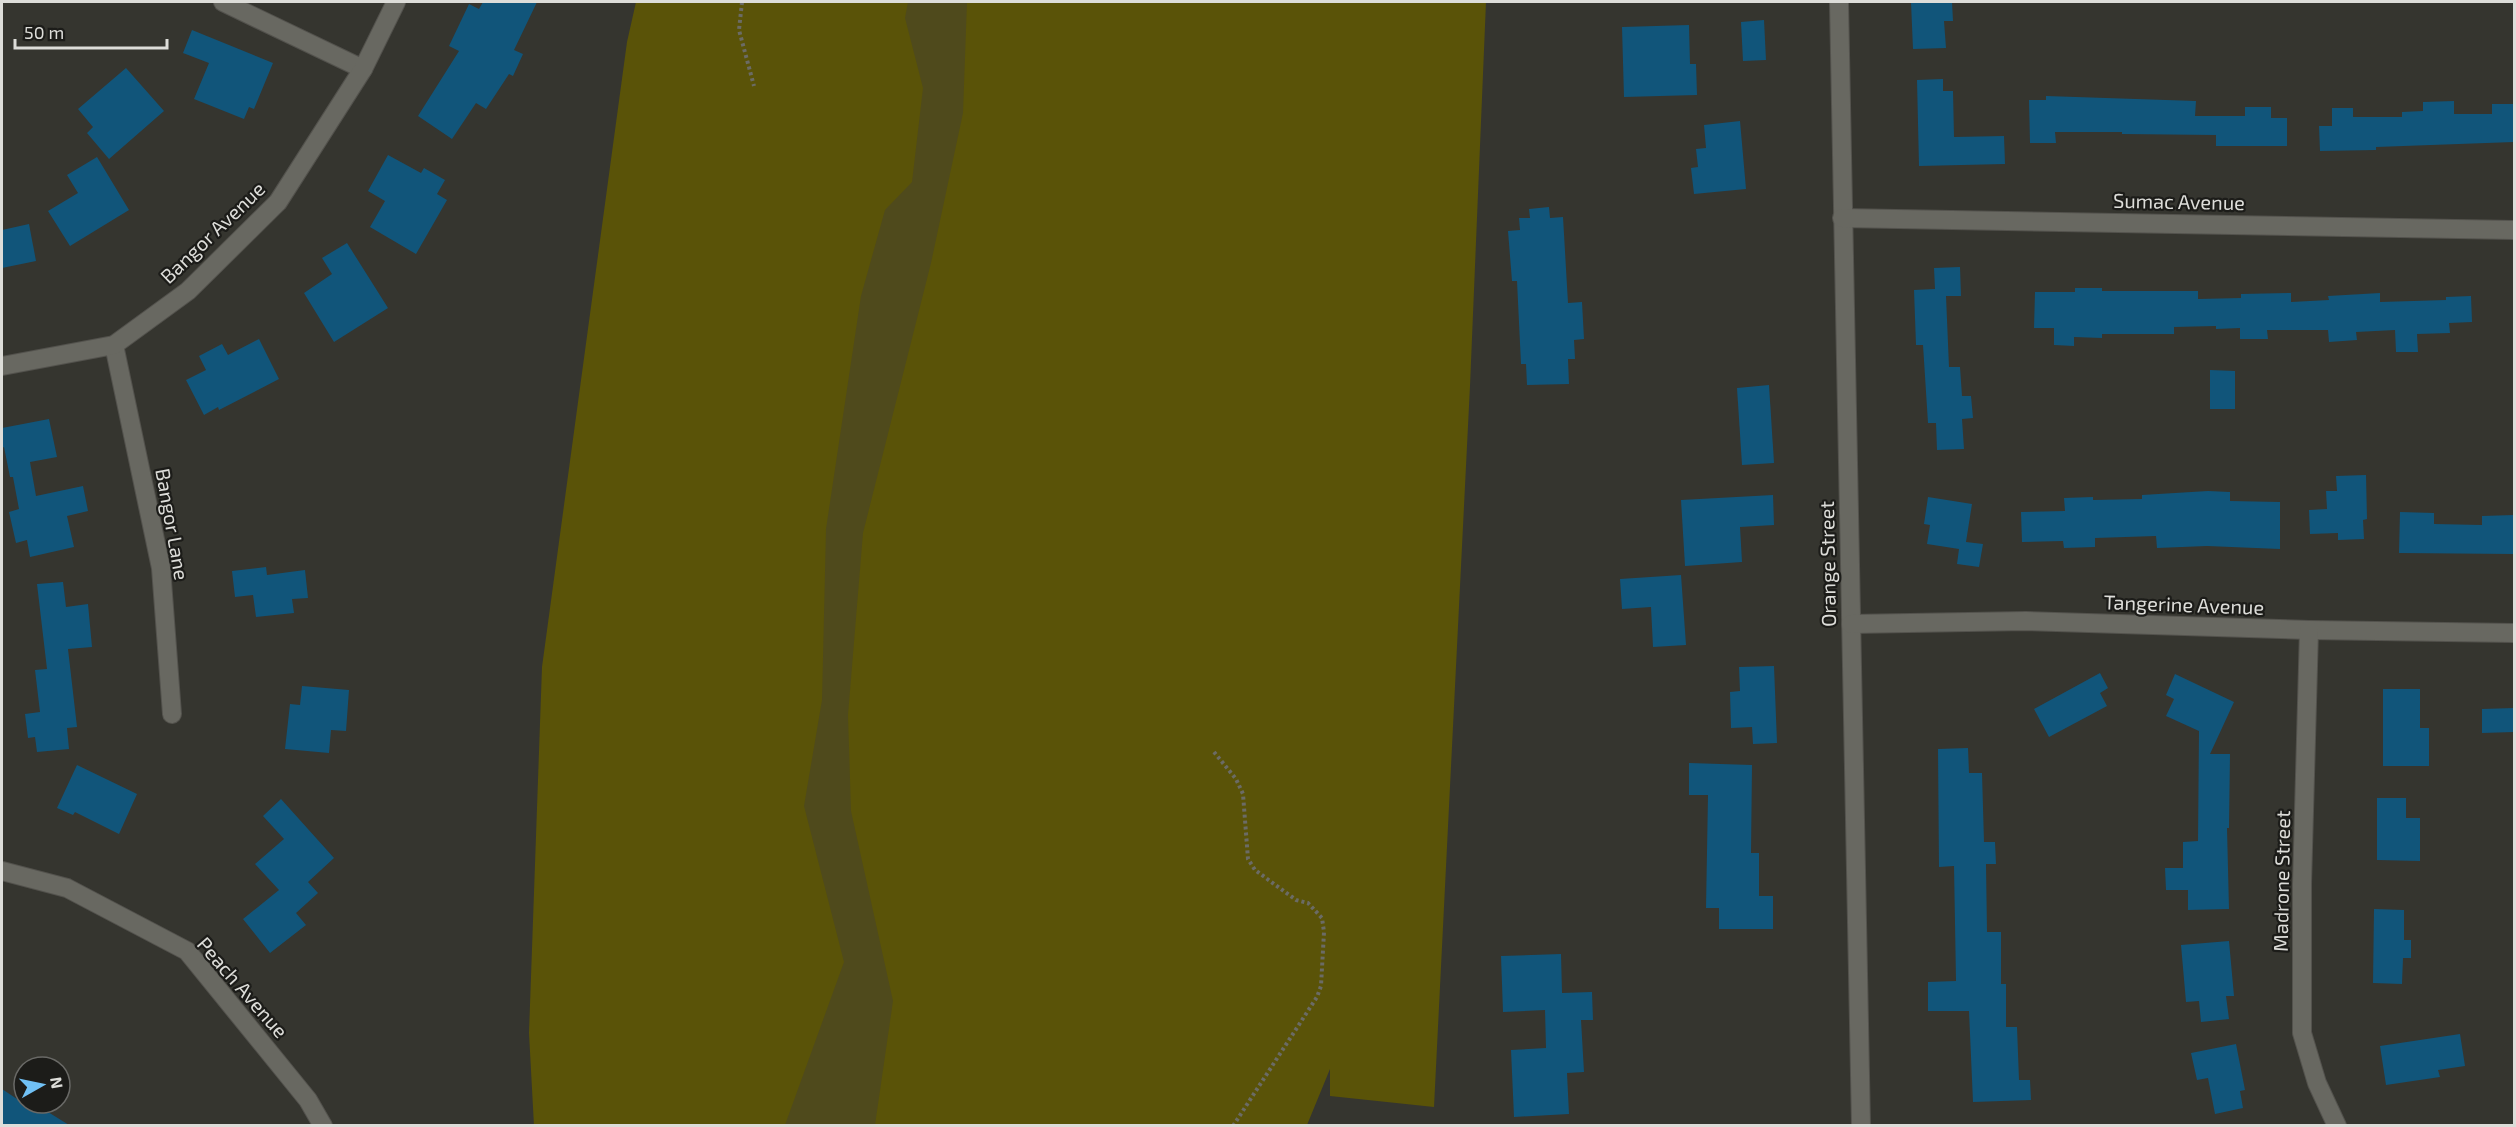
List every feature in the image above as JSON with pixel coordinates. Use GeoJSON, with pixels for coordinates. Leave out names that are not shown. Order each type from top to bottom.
{"type":"FeatureCollection","features":[{"type":"Feature","properties":{"kind":"street"},"geometry":{"type":"LineString","coordinates":[[223,2],[363,69]]}},
{"type":"Feature","properties":{"kind":"street","name":"Bangor Avenue"},"geometry":{"type":"LineString","coordinates":[[2,366],[114,345],[188,291],[278,202],[363,69],[396,2]]}},
{"type":"Feature","properties":{"kind":"street","name":"Orange Street"},"geometry":{"type":"LineString","coordinates":[[1839,2],[1861,1125]]}},
{"type":"Feature","properties":{"kind":"street","name":"Sumac Avenue"},"geometry":{"type":"LineString","coordinates":[[1842,218],[2514,230]]}},
{"type":"Feature","properties":{"kind":"street","name":"Bangor Lane"},"geometry":{"type":"LineString","coordinates":[[114,345],[161,568],[172,714]]}},
{"type":"Feature","properties":{"kind":"street","name":"Tangerine Avenue"},"geometry":{"type":"LineString","coordinates":[[1851,624],[2026,621],[2309,630],[2514,633]]}},
{"type":"Feature","properties":{"kind":"street","name":"Madrone Street"},"geometry":{"type":"LineString","coordinates":[[2309,630],[2302,884],[2302,1033],[2317,1083],[2337,1125]]}},
{"type":"Feature","properties":{"kind":"street","name":"Peach Avenue"},"geometry":{"type":"LineString","coordinates":[[2,872],[67,888],[187,951],[308,1100],[323,1125]]}},
{"type":"Feature","properties":{"kind":"path"},"geometry":{"type":"LineString","coordinates":[[742,2],[739,30],[754,86]]}},
{"type":"Feature","properties":{"kind":"path"},"geometry":{"type":"LineString","coordinates":[[1214,752],[1236,780],[1243,794],[1248,859],[1255,870],[1296,900],[1308,903],[1317,911],[1322,918],[1324,932],[1321,986],[1317,997],[1233,1125]]}},
{"type":"Feature","properties":{"kind":"shaded area"},"geometry":{"type":"Polygon","coordinates":[[[636,2],[1486,2],[1470,386],[1434,1107],[1330,1096],[1330,1069],[1307,1125],[534,1126],[529,1033],[542,667],[627,42],[636,2]]]}},
{"type":"Feature","properties":{"kind":"shaded area"},"geometry":{"type":"Polygon","coordinates":[[[908,2],[967,2],[963,113],[931,263],[863,533],[848,715],[851,811],[893,1001],[875,1125],[785,1125],[844,962],[804,806],[822,700],[826,529],[861,296],[885,210],[912,182],[923,88],[905,18],[908,2]]]}},
{"type":"Feature","properties":{"kind":"building"},"geometry":{"type":"Polygon","coordinates":[[[483,2],[537,2],[514,50],[523,54],[513,76],[509,74],[486,109],[476,103],[452,139],[418,116],[459,51],[449,46],[469,4],[479,9],[483,2]]]}},
{"type":"Feature","properties":{"kind":"building"},"geometry":{"type":"Polygon","coordinates":[[[1911,2],[1952,2],[1953,21],[1944,21],[1946,48],[1913,49],[1911,2]]]}},
{"type":"Feature","properties":{"kind":"building"},"geometry":{"type":"Polygon","coordinates":[[[1764,20],[1766,60],[1743,61],[1741,22],[1764,20]]]}},
{"type":"Feature","properties":{"kind":"building"},"geometry":{"type":"Polygon","coordinates":[[[1689,25],[1690,64],[1696,64],[1697,95],[1624,97],[1622,27],[1689,25]]]}},
{"type":"Feature","properties":{"kind":"building"},"geometry":{"type":"Polygon","coordinates":[[[192,30],[273,63],[254,109],[249,107],[244,119],[194,99],[209,63],[183,53],[192,30]]]}},
{"type":"Feature","properties":{"kind":"building"},"geometry":{"type":"Polygon","coordinates":[[[126,68],[164,111],[109,159],[87,133],[93,127],[78,109],[126,68]]]}},
{"type":"Feature","properties":{"kind":"building"},"geometry":{"type":"Polygon","coordinates":[[[1943,79],[1943,91],[1953,91],[1954,137],[2004,136],[2005,164],[1919,166],[1917,80],[1943,79]]]}},
{"type":"Feature","properties":{"kind":"building"},"geometry":{"type":"Polygon","coordinates":[[[2046,96],[2196,101],[2195,116],[2245,116],[2245,107],[2271,107],[2271,118],[2287,118],[2287,146],[2216,146],[2216,135],[2122,134],[2122,132],[2055,132],[2056,143],[2030,143],[2029,100],[2046,100],[2046,96]]]}},
{"type":"Feature","properties":{"kind":"building"},"geometry":{"type":"Polygon","coordinates":[[[2454,101],[2454,114],[2492,114],[2492,104],[2514,104],[2514,142],[2320,151],[2319,126],[2332,126],[2332,108],[2353,108],[2353,117],[2402,117],[2402,112],[2423,111],[2423,102],[2454,101]]]}},
{"type":"Feature","properties":{"kind":"building"},"geometry":{"type":"Polygon","coordinates":[[[1740,121],[1746,189],[1694,194],[1691,168],[1698,167],[1696,149],[1706,148],[1704,125],[1740,121]]]}},
{"type":"Feature","properties":{"kind":"building"},"geometry":{"type":"Polygon","coordinates":[[[388,155],[421,173],[424,168],[445,180],[437,194],[447,200],[416,254],[370,227],[385,201],[368,191],[388,155]]]}},
{"type":"Feature","properties":{"kind":"building"},"geometry":{"type":"Polygon","coordinates":[[[97,157],[129,210],[70,246],[48,211],[78,193],[67,175],[97,157]]]}},
{"type":"Feature","properties":{"kind":"building"},"geometry":{"type":"Polygon","coordinates":[[[1549,207],[1550,218],[1563,217],[1568,303],[1582,302],[1584,339],[1574,340],[1575,359],[1568,359],[1569,384],[1527,385],[1526,364],[1521,364],[1517,281],[1512,281],[1508,231],[1520,230],[1519,218],[1530,218],[1529,209],[1549,207]]]}},
{"type":"Feature","properties":{"kind":"building"},"geometry":{"type":"Polygon","coordinates":[[[29,224],[36,261],[2,268],[2,230],[29,224]]]}},
{"type":"Feature","properties":{"kind":"building"},"geometry":{"type":"Polygon","coordinates":[[[347,243],[388,308],[334,342],[304,293],[332,274],[322,258],[347,243]]]}},
{"type":"Feature","properties":{"kind":"building"},"geometry":{"type":"Polygon","coordinates":[[[1960,267],[1961,296],[1946,296],[1949,367],[1960,367],[1962,396],[1971,396],[1973,418],[1962,419],[1964,449],[1937,450],[1936,423],[1928,423],[1923,345],[1916,345],[1914,290],[1935,289],[1934,268],[1960,267]]]}},
{"type":"Feature","properties":{"kind":"building"},"geometry":{"type":"Polygon","coordinates":[[[2075,288],[2102,288],[2102,291],[2198,291],[2198,299],[2241,298],[2241,294],[2291,293],[2291,302],[2329,300],[2328,296],[2380,293],[2380,302],[2446,300],[2446,297],[2471,296],[2472,322],[2449,323],[2450,333],[2417,334],[2418,352],[2396,352],[2395,330],[2356,332],[2357,340],[2329,342],[2328,330],[2267,330],[2268,339],[2240,339],[2240,328],[2216,329],[2216,326],[2174,327],[2174,334],[2102,334],[2102,338],[2074,337],[2074,346],[2054,345],[2054,328],[2034,328],[2035,292],[2075,292],[2075,288]]]}},
{"type":"Feature","properties":{"kind":"building"},"geometry":{"type":"Polygon","coordinates":[[[259,339],[279,379],[219,410],[218,407],[204,415],[186,380],[206,370],[199,356],[222,344],[228,355],[259,339]]]}},
{"type":"Feature","properties":{"kind":"building"},"geometry":{"type":"Polygon","coordinates":[[[2210,370],[2235,371],[2235,409],[2210,409],[2210,370]]]}},
{"type":"Feature","properties":{"kind":"building"},"geometry":{"type":"Polygon","coordinates":[[[1769,385],[1774,463],[1742,465],[1737,388],[1769,385]]]}},
{"type":"Feature","properties":{"kind":"building"},"geometry":{"type":"Polygon","coordinates":[[[49,419],[57,457],[30,462],[36,496],[83,486],[88,511],[67,516],[74,547],[30,557],[27,540],[16,543],[9,512],[19,509],[13,477],[10,477],[4,447],[2,448],[2,428],[49,419]]]}},
{"type":"Feature","properties":{"kind":"building"},"geometry":{"type":"Polygon","coordinates":[[[2366,475],[2367,519],[2363,520],[2364,539],[2338,540],[2338,533],[2310,534],[2309,510],[2327,509],[2326,491],[2337,491],[2336,476],[2366,475]]]}},
{"type":"Feature","properties":{"kind":"building"},"geometry":{"type":"Polygon","coordinates":[[[2230,492],[2230,501],[2280,502],[2280,549],[2207,546],[2157,548],[2156,536],[2095,538],[2095,547],[2064,548],[2063,541],[2022,542],[2021,512],[2065,511],[2064,498],[2142,499],[2142,495],[2230,492]]]}},
{"type":"Feature","properties":{"kind":"building"},"geometry":{"type":"Polygon","coordinates":[[[1773,495],[1774,525],[1740,527],[1742,562],[1685,566],[1681,500],[1773,495]]]}},
{"type":"Feature","properties":{"kind":"building"},"geometry":{"type":"Polygon","coordinates":[[[1928,497],[1972,504],[1966,542],[1983,544],[1979,567],[1957,564],[1959,549],[1927,544],[1930,525],[1924,524],[1928,497]]]}},
{"type":"Feature","properties":{"kind":"building"},"geometry":{"type":"Polygon","coordinates":[[[2400,512],[2434,513],[2434,524],[2482,525],[2482,516],[2514,515],[2514,554],[2399,553],[2400,512]]]}},
{"type":"Feature","properties":{"kind":"building"},"geometry":{"type":"Polygon","coordinates":[[[266,567],[267,575],[305,570],[308,598],[292,599],[294,613],[256,617],[253,595],[235,597],[232,571],[266,567]]]}},
{"type":"Feature","properties":{"kind":"building"},"geometry":{"type":"Polygon","coordinates":[[[1681,575],[1686,645],[1653,647],[1651,607],[1622,609],[1620,579],[1681,575]]]}},
{"type":"Feature","properties":{"kind":"building"},"geometry":{"type":"Polygon","coordinates":[[[63,582],[66,607],[88,604],[92,647],[68,649],[77,727],[67,728],[69,749],[37,752],[35,737],[28,738],[25,714],[40,712],[35,670],[47,669],[37,584],[63,582]]]}},
{"type":"Feature","properties":{"kind":"building"},"geometry":{"type":"Polygon","coordinates":[[[1774,666],[1777,743],[1753,744],[1752,727],[1731,728],[1730,692],[1740,691],[1739,667],[1774,666]]]}},
{"type":"Feature","properties":{"kind":"building"},"geometry":{"type":"Polygon","coordinates":[[[2100,673],[2108,688],[2100,693],[2107,706],[2049,737],[2034,709],[2100,673]]]}},
{"type":"Feature","properties":{"kind":"building"},"geometry":{"type":"Polygon","coordinates":[[[2175,674],[2234,702],[2210,754],[2230,754],[2229,828],[2227,828],[2229,909],[2188,910],[2188,890],[2166,890],[2165,868],[2183,868],[2183,842],[2198,841],[2199,731],[2166,716],[2174,699],[2166,695],[2175,674]]]}},
{"type":"Feature","properties":{"kind":"building"},"geometry":{"type":"Polygon","coordinates":[[[302,686],[349,690],[346,731],[331,730],[329,753],[285,749],[290,704],[300,705],[302,686]]]}},
{"type":"Feature","properties":{"kind":"building"},"geometry":{"type":"Polygon","coordinates":[[[2383,689],[2420,689],[2420,728],[2429,728],[2429,766],[2383,766],[2383,689]]]}},
{"type":"Feature","properties":{"kind":"building"},"geometry":{"type":"Polygon","coordinates":[[[2514,708],[2514,732],[2482,733],[2482,709],[2514,708]]]}},
{"type":"Feature","properties":{"kind":"building"},"geometry":{"type":"Polygon","coordinates":[[[1968,748],[1969,773],[1982,773],[1984,842],[1995,842],[1996,864],[1986,864],[1987,932],[2001,932],[2001,984],[2006,984],[2006,1027],[2017,1027],[2019,1080],[2030,1080],[2031,1100],[1973,1102],[1969,1011],[1928,1011],[1928,982],[1956,981],[1954,866],[1939,867],[1938,749],[1968,748]]]}},
{"type":"Feature","properties":{"kind":"building"},"geometry":{"type":"Polygon","coordinates":[[[1689,763],[1752,765],[1751,853],[1759,853],[1759,896],[1773,896],[1773,929],[1719,929],[1719,908],[1706,908],[1708,795],[1689,795],[1689,763]]]}},
{"type":"Feature","properties":{"kind":"building"},"geometry":{"type":"Polygon","coordinates":[[[77,765],[137,794],[119,834],[75,812],[73,815],[57,808],[77,765]]]}},
{"type":"Feature","properties":{"kind":"building"},"geometry":{"type":"Polygon","coordinates":[[[2377,798],[2406,798],[2406,818],[2420,818],[2420,861],[2377,860],[2377,798]]]}},
{"type":"Feature","properties":{"kind":"building"},"geometry":{"type":"Polygon","coordinates":[[[281,799],[334,858],[308,882],[318,893],[296,913],[306,925],[270,953],[243,919],[279,890],[255,864],[284,839],[263,816],[281,799]]]}},
{"type":"Feature","properties":{"kind":"building"},"geometry":{"type":"Polygon","coordinates":[[[2374,909],[2404,910],[2404,940],[2411,940],[2411,958],[2403,958],[2402,984],[2373,983],[2374,909]]]}},
{"type":"Feature","properties":{"kind":"building"},"geometry":{"type":"Polygon","coordinates":[[[2229,941],[2234,996],[2226,996],[2229,1019],[2201,1022],[2199,1001],[2186,1002],[2181,945],[2229,941]]]}},
{"type":"Feature","properties":{"kind":"building"},"geometry":{"type":"Polygon","coordinates":[[[1561,954],[1562,993],[1592,992],[1593,1020],[1581,1020],[1584,1072],[1567,1073],[1569,1114],[1514,1117],[1511,1050],[1546,1048],[1545,1010],[1503,1012],[1501,956],[1561,954]]]}},
{"type":"Feature","properties":{"kind":"building"},"geometry":{"type":"Polygon","coordinates":[[[2460,1034],[2465,1066],[2438,1070],[2440,1077],[2386,1085],[2380,1046],[2460,1034]]]}},
{"type":"Feature","properties":{"kind":"building"},"geometry":{"type":"Polygon","coordinates":[[[2236,1044],[2245,1090],[2240,1091],[2243,1108],[2215,1114],[2208,1078],[2197,1080],[2191,1053],[2236,1044]]]}},
{"type":"Feature","properties":{"kind":"building"},"geometry":{"type":"Polygon","coordinates":[[[2,1089],[12,1096],[12,1115],[53,1115],[69,1125],[2,1125],[2,1089]]]}}]}
